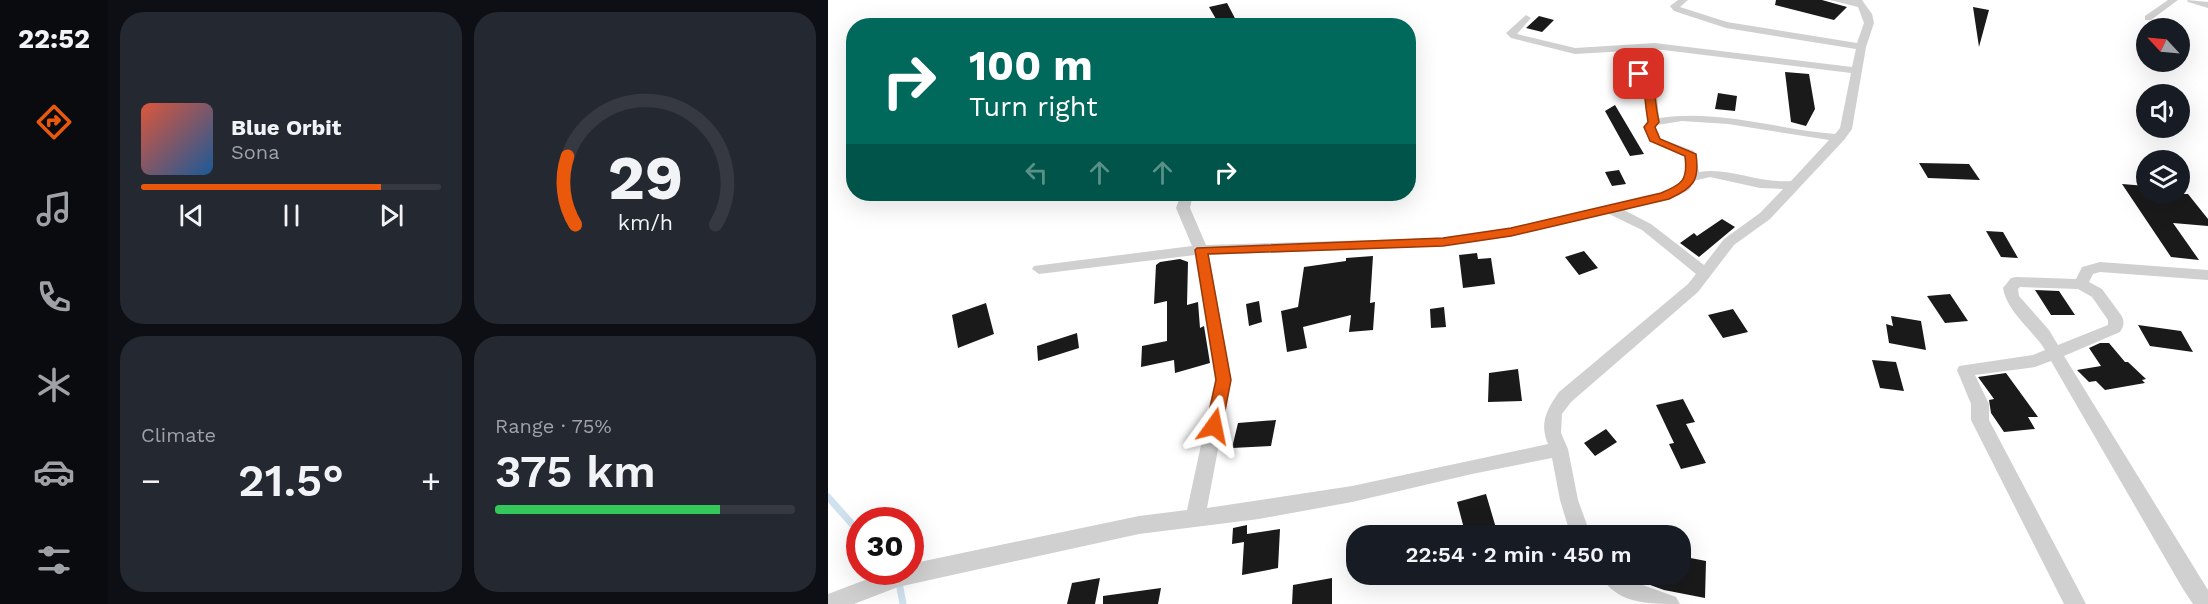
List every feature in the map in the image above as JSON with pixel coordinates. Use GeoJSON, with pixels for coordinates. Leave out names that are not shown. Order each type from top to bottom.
{"type":"FeatureCollection","features":[{"type":"Feature","properties":{"kind":"street"},"geometry":{"type":"LineString","coordinates":[[1684,0],[1675,6],[1677,9],[1726,25],[1861,47]]}},
{"type":"Feature","properties":{"kind":"street"},"geometry":{"type":"LineString","coordinates":[[1577,525],[1569,500],[1559,449],[1552,433],[1554,413],[1565,397],[1671,310],[1693,288],[1729,242],[1765,216],[1840,138],[1846,129],[1850,115],[1856,71],[1869,23],[1860,3],[1834,0]]}},
{"type":"Feature","properties":{"kind":"street"},"geometry":{"type":"LineString","coordinates":[[2148,18],[2174,0]]}},
{"type":"Feature","properties":{"kind":"street"},"geometry":{"type":"LineString","coordinates":[[2191,0],[2208,5]]}},
{"type":"Feature","properties":{"kind":"street"},"geometry":{"type":"LineString","coordinates":[[1526,18],[1511,33],[1514,36],[1575,51],[1655,46],[1856,71]]}},
{"type":"Feature","properties":{"kind":"street"},"geometry":{"type":"LineString","coordinates":[[1632,48],[1634,68],[1639,74],[1650,76],[1648,88],[1652,100],[1650,106],[1654,122]]}},
{"type":"Feature","properties":{"kind":"street"},"geometry":{"type":"LineString","coordinates":[[1038,269],[1178,251],[1443,242],[1511,232],[1665,196],[1685,188],[1693,171],[1690,154],[1656,141],[1649,127],[1654,122],[1690,117],[1840,138]]}},
{"type":"Feature","properties":{"kind":"street"},"geometry":{"type":"LineString","coordinates":[[1688,179],[1701,173],[1718,172],[1772,186],[1795,184]]}},
{"type":"Feature","properties":{"kind":"street"},"geometry":{"type":"LineString","coordinates":[[1185,201],[1183,208],[1201,250],[1223,380],[1195,518]]}},
{"type":"Feature","properties":{"kind":"street"},"geometry":{"type":"LineString","coordinates":[[1608,209],[1641,223],[1704,272]]}},
{"type":"Feature","properties":{"kind":"street"},"geometry":{"type":"LineString","coordinates":[[2081,284],[2087,270],[2100,267],[2208,275]]}},
{"type":"Feature","properties":{"kind":"street"},"geometry":{"type":"LineString","coordinates":[[2075,604],[1980,420],[1980,404],[1965,370],[2035,361],[2054,352],[2115,328],[2116,319],[2097,293],[2081,284],[2016,282],[2010,288],[2012,298],[2043,334],[2054,352],[2205,604]]}},
{"type":"Feature","properties":{"kind":"street"},"geometry":{"type":"LineString","coordinates":[[828,604],[898,577],[1138,525],[1259,510],[1352,494],[1472,466],[1559,449]]}},
{"type":"Feature","properties":{"kind":"street"},"geometry":{"type":"LineString","coordinates":[[1618,585],[1669,604]]}},
{"type":"Feature","properties":{"kind":"building"},"geometry":{"type":"Polygon","coordinates":[[[1776,0],[1822,0],[1847,7],[1834,20],[1775,5],[1776,0]]]}},
{"type":"Feature","properties":{"kind":"building"},"geometry":{"type":"Polygon","coordinates":[[[1227,3],[1235,18],[1215,18],[1209,7],[1227,3]]]}},
{"type":"Feature","properties":{"kind":"building"},"geometry":{"type":"Polygon","coordinates":[[[1973,7],[1989,10],[1979,47],[1973,7]]]}},
{"type":"Feature","properties":{"kind":"building"},"geometry":{"type":"Polygon","coordinates":[[[1539,16],[1554,20],[1542,32],[1526,28],[1539,16]]]}},
{"type":"Feature","properties":{"kind":"building"},"geometry":{"type":"Polygon","coordinates":[[[1785,72],[1809,74],[1815,109],[1806,126],[1791,122],[1785,72]]]}},
{"type":"Feature","properties":{"kind":"building"},"geometry":{"type":"Polygon","coordinates":[[[1718,93],[1737,96],[1735,111],[1715,109],[1718,93]]]}},
{"type":"Feature","properties":{"kind":"building"},"geometry":{"type":"Polygon","coordinates":[[[1615,105],[1644,154],[1630,156],[1605,111],[1615,105]]]}},
{"type":"Feature","properties":{"kind":"building"},"geometry":{"type":"Polygon","coordinates":[[[1919,163],[1969,164],[1980,180],[1928,178],[1919,163]]]}},
{"type":"Feature","properties":{"kind":"building"},"geometry":{"type":"Polygon","coordinates":[[[1619,170],[1626,184],[1612,186],[1605,172],[1619,170]]]}},
{"type":"Feature","properties":{"kind":"building"},"geometry":{"type":"Polygon","coordinates":[[[2122,184],[2136,185],[2136,204],[2190,204],[2190,196],[2208,219],[2208,226],[2173,223],[2199,260],[2171,257],[2122,184]]]}},
{"type":"Feature","properties":{"kind":"building"},"geometry":{"type":"Polygon","coordinates":[[[1722,219],[1735,227],[1699,257],[1680,243],[1694,233],[1697,236],[1722,219]]]}},
{"type":"Feature","properties":{"kind":"building"},"geometry":{"type":"Polygon","coordinates":[[[1986,231],[2003,232],[2018,258],[2001,257],[1986,231]]]}},
{"type":"Feature","properties":{"kind":"building"},"geometry":{"type":"Polygon","coordinates":[[[1584,251],[1598,268],[1579,275],[1565,257],[1584,251]]]}},
{"type":"Feature","properties":{"kind":"building"},"geometry":{"type":"Polygon","coordinates":[[[1477,253],[1478,259],[1491,258],[1495,284],[1463,288],[1459,255],[1477,253]]]}},
{"type":"Feature","properties":{"kind":"building"},"geometry":{"type":"Polygon","coordinates":[[[1373,256],[1370,303],[1375,302],[1373,330],[1349,332],[1351,315],[1303,327],[1307,348],[1287,352],[1281,311],[1298,307],[1304,267],[1346,261],[1346,258],[1373,256]]]}},
{"type":"Feature","properties":{"kind":"building"},"geometry":{"type":"Polygon","coordinates":[[[1180,259],[1188,262],[1187,305],[1198,302],[1200,328],[1204,326],[1210,363],[1175,373],[1174,360],[1141,367],[1142,346],[1167,341],[1167,301],[1154,304],[1156,265],[1160,262],[1180,259]]]}},
{"type":"Feature","properties":{"kind":"building"},"geometry":{"type":"Polygon","coordinates":[[[2035,290],[2059,291],[2075,315],[2051,315],[2035,290]]]}},
{"type":"Feature","properties":{"kind":"building"},"geometry":{"type":"Polygon","coordinates":[[[1950,294],[1968,321],[1945,323],[1927,296],[1950,294]]]}},
{"type":"Feature","properties":{"kind":"building"},"geometry":{"type":"Polygon","coordinates":[[[1259,301],[1262,322],[1249,326],[1246,304],[1259,301]]]}},
{"type":"Feature","properties":{"kind":"building"},"geometry":{"type":"Polygon","coordinates":[[[986,303],[994,334],[958,348],[952,315],[986,303]]]}},
{"type":"Feature","properties":{"kind":"building"},"geometry":{"type":"Polygon","coordinates":[[[1444,307],[1446,327],[1431,328],[1430,309],[1444,307]]]}},
{"type":"Feature","properties":{"kind":"building"},"geometry":{"type":"Polygon","coordinates":[[[1733,309],[1748,332],[1723,338],[1708,315],[1733,309]]]}},
{"type":"Feature","properties":{"kind":"building"},"geometry":{"type":"Polygon","coordinates":[[[1891,316],[1921,321],[1926,350],[1889,343],[1886,324],[1893,326],[1891,316]]]}},
{"type":"Feature","properties":{"kind":"building"},"geometry":{"type":"Polygon","coordinates":[[[2138,325],[2181,331],[2193,352],[2150,346],[2138,325]]]}},
{"type":"Feature","properties":{"kind":"building"},"geometry":{"type":"Polygon","coordinates":[[[1077,333],[1079,348],[1038,361],[1037,346],[1077,333]]]}},
{"type":"Feature","properties":{"kind":"building"},"geometry":{"type":"Polygon","coordinates":[[[2100,343],[2109,343],[2125,362],[2128,362],[2146,379],[2142,380],[2145,383],[2105,390],[2096,381],[2089,382],[2077,370],[2101,366],[2089,348],[2100,343]]]}},
{"type":"Feature","properties":{"kind":"building"},"geometry":{"type":"Polygon","coordinates":[[[1872,360],[1896,362],[1904,391],[1880,388],[1872,360]]]}},
{"type":"Feature","properties":{"kind":"building"},"geometry":{"type":"Polygon","coordinates":[[[1518,369],[1522,401],[1488,402],[1489,373],[1518,369]]]}},
{"type":"Feature","properties":{"kind":"building"},"geometry":{"type":"Polygon","coordinates":[[[2006,373],[2038,417],[2028,417],[2035,429],[2004,432],[1991,413],[1989,400],[1994,399],[1978,377],[2006,373]]]}},
{"type":"Feature","properties":{"kind":"building"},"geometry":{"type":"Polygon","coordinates":[[[1683,399],[1695,422],[1686,424],[1706,463],[1681,469],[1669,444],[1674,443],[1656,405],[1683,399]]]}},
{"type":"Feature","properties":{"kind":"building"},"geometry":{"type":"Polygon","coordinates":[[[1276,420],[1271,446],[1232,448],[1238,423],[1276,420]]]}},
{"type":"Feature","properties":{"kind":"building"},"geometry":{"type":"Polygon","coordinates":[[[1606,429],[1617,442],[1595,456],[1584,443],[1606,429]]]}},
{"type":"Feature","properties":{"kind":"building"},"geometry":{"type":"Polygon","coordinates":[[[1486,494],[1495,525],[1463,525],[1457,502],[1486,494]]]}},
{"type":"Feature","properties":{"kind":"building"},"geometry":{"type":"Polygon","coordinates":[[[1247,525],[1247,534],[1280,529],[1278,568],[1242,575],[1244,542],[1232,544],[1233,528],[1247,525]]]}},
{"type":"Feature","properties":{"kind":"building"},"geometry":{"type":"Polygon","coordinates":[[[1691,558],[1706,561],[1705,598],[1650,585],[1691,585],[1691,558]]]}},
{"type":"Feature","properties":{"kind":"building"},"geometry":{"type":"Polygon","coordinates":[[[1100,578],[1095,604],[1067,604],[1072,583],[1100,578]]]}},
{"type":"Feature","properties":{"kind":"building"},"geometry":{"type":"Polygon","coordinates":[[[1332,578],[1332,604],[1292,604],[1293,585],[1332,578]]]}},
{"type":"Feature","properties":{"kind":"building"},"geometry":{"type":"Polygon","coordinates":[[[1161,588],[1158,604],[1103,604],[1103,596],[1161,588]]]}},
{"type":"Feature","properties":{"kind":"waterway"},"geometry":{"type":"LineString","coordinates":[[828,497],[846,517]]}},
{"type":"Feature","properties":{"kind":"waterway"},"geometry":{"type":"LineString","coordinates":[[899,585],[903,604]]}},
{"type":"Feature","properties":{"kind":"route"},"geometry":{"type":"LineString","coordinates":[[1214,426],[1223,380],[1201,250],[1443,242],[1511,232],[1561,221],[1665,196],[1685,188],[1693,171],[1690,154],[1656,141],[1649,127],[1654,122],[1650,106],[1652,100],[1648,88],[1650,76],[1639,74]]}}]}
